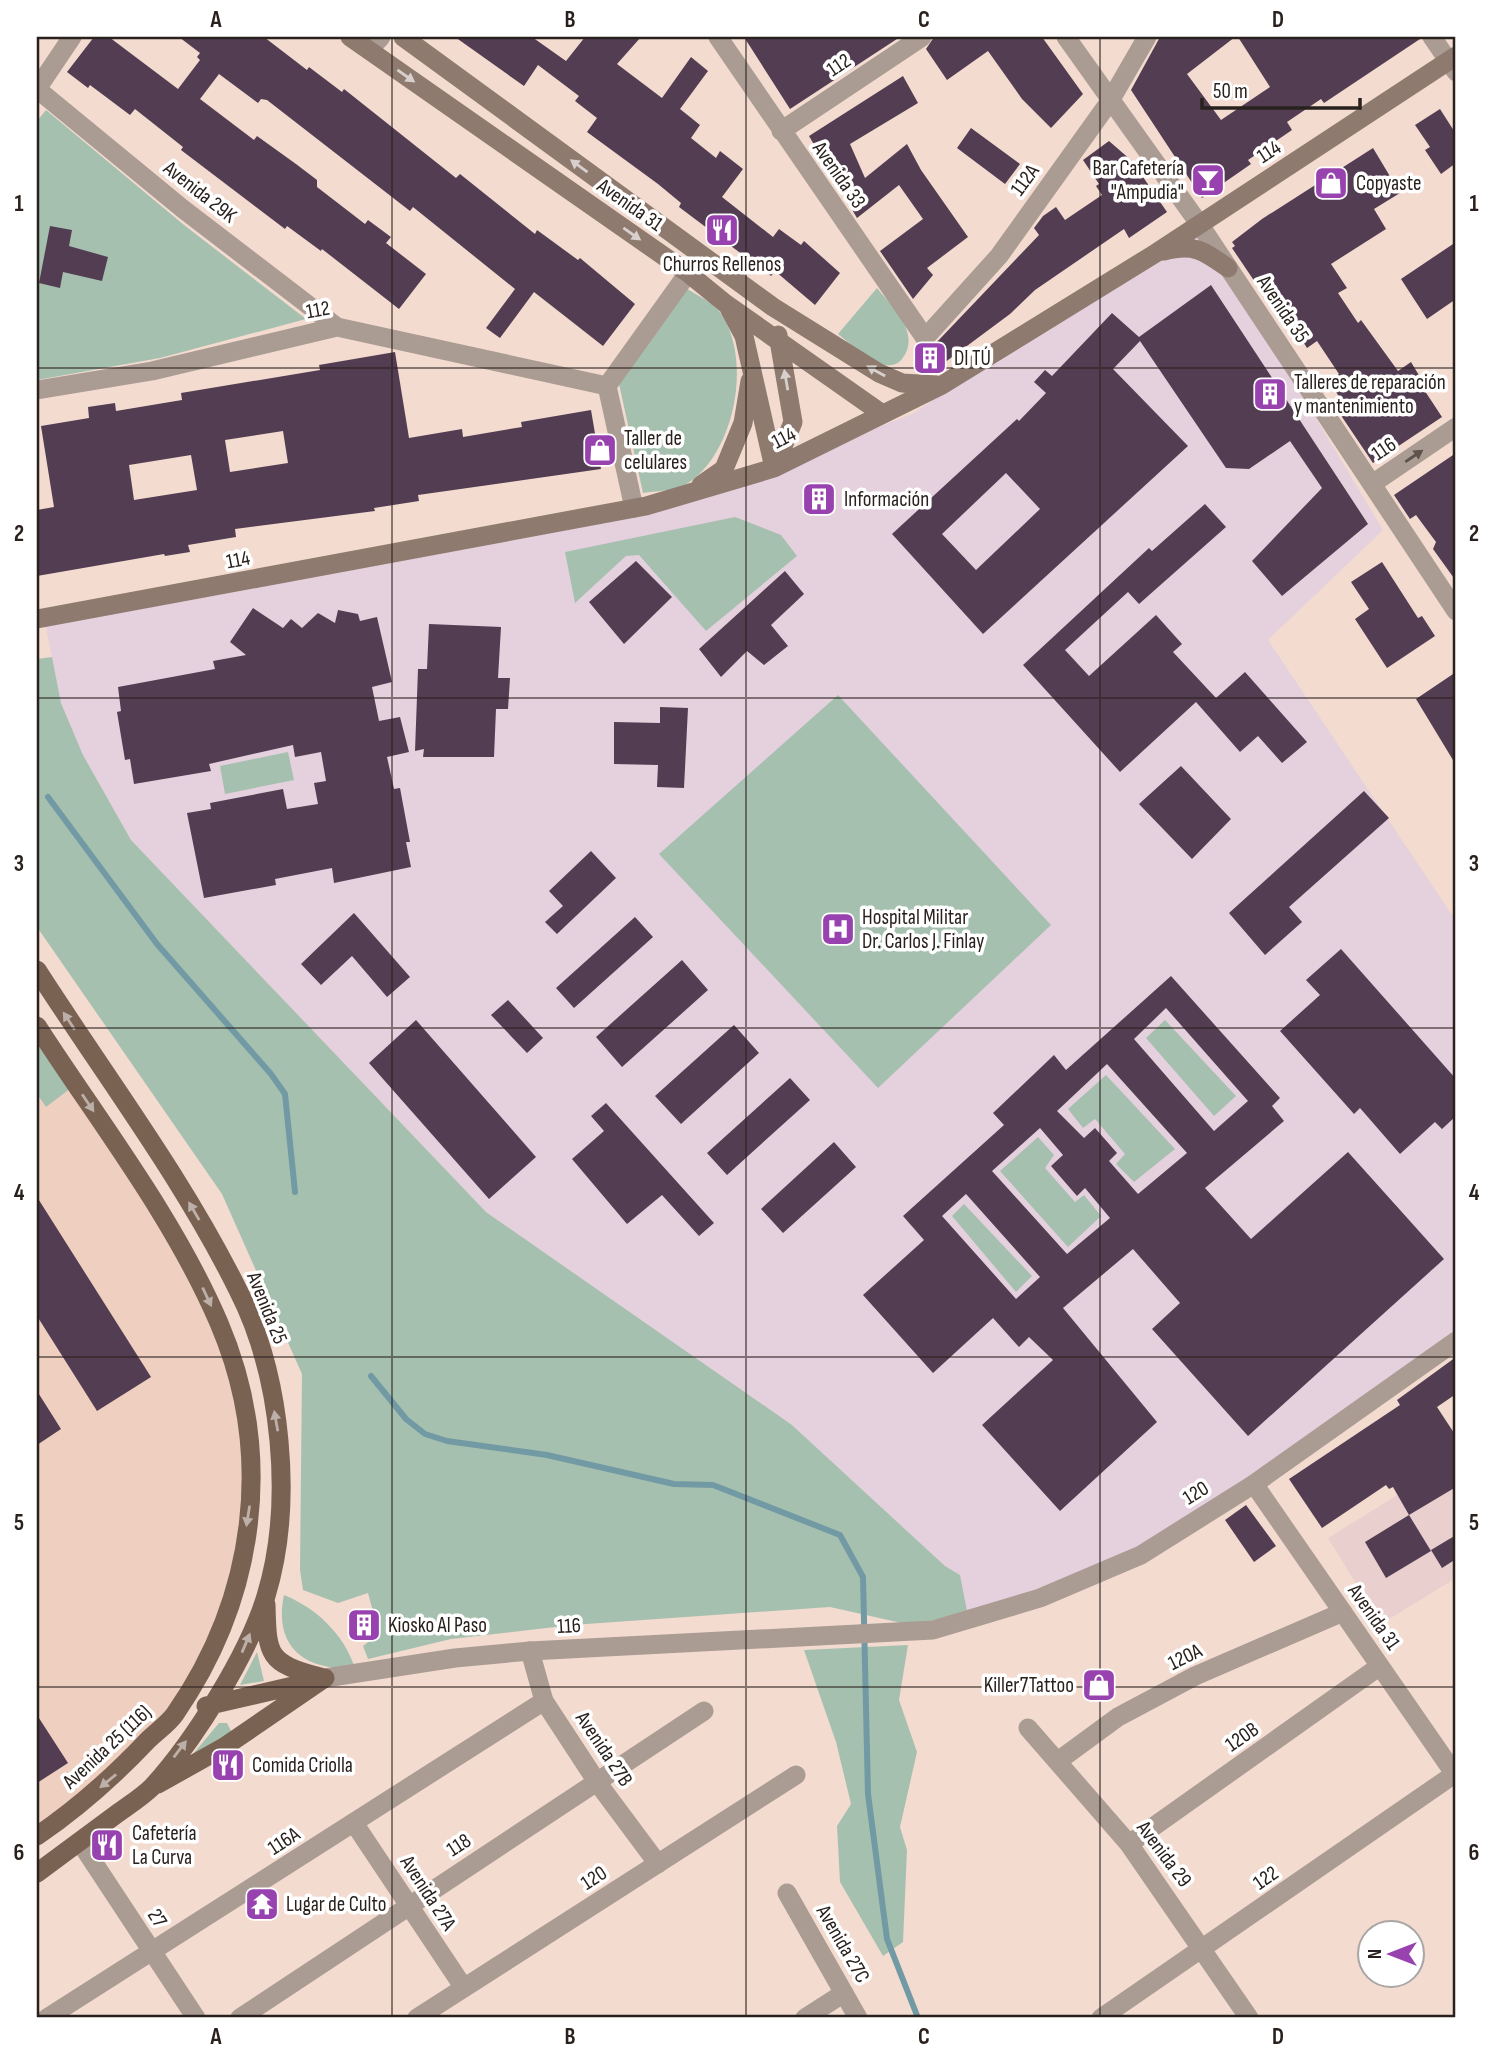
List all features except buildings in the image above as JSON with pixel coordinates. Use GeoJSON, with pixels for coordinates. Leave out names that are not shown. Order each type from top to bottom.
{"type":"FeatureCollection","features":[{"type":"Feature","properties":{"kind":"main road","name":"Avenida 31"},"geometry":{"type":"LineString","coordinates":[[350,37],[375,43],[688,273],[726,304],[881,413]]}},
{"type":"Feature","properties":{"kind":"main road","name":"Avenida 31"},"geometry":{"type":"LineString","coordinates":[[403,37],[773,307],[879,373],[902,383],[942,385]]}},
{"type":"Feature","properties":{"kind":"main road","name":"114"},"geometry":{"type":"LineString","coordinates":[[37,619],[634,508],[683,497],[774,468],[942,385],[1156,253],[1453,63]]}},
{"type":"Feature","properties":{"kind":"main road"},"geometry":{"type":"LineString","coordinates":[[1156,253],[1182,246],[1203,251],[1228,268]]}},
{"type":"Feature","properties":{"kind":"main road"},"geometry":{"type":"LineString","coordinates":[[726,304],[744,336],[774,468]]}},
{"type":"Feature","properties":{"kind":"main road"},"geometry":{"type":"LineString","coordinates":[[773,307],[793,422],[815,448]]}},
{"type":"Feature","properties":{"kind":"main road"},"geometry":{"type":"LineString","coordinates":[[683,497],[724,469],[743,423],[752,373]]}},
{"type":"Feature","properties":{"kind":"main road"},"geometry":{"type":"LineString","coordinates":[[774,468],[793,422]]}},
{"type":"Feature","properties":{"kind":"main road","name":"Avenida 25"},"geometry":{"type":"LineString","coordinates":[[37,970],[180,1187],[239,1290],[254,1325],[267,1374],[279,1444],[282,1490],[277,1538],[266,1596],[238,1661],[214,1703]]}},
{"type":"Feature","properties":{"kind":"main road"},"geometry":{"type":"LineString","coordinates":[[37,1026],[139,1180],[197,1276],[220,1324],[247,1406],[252,1448],[251,1502],[232,1604],[209,1655],[173,1716]]}},
{"type":"Feature","properties":{"kind":"main road"},"geometry":{"type":"LineString","coordinates":[[266,1596],[267,1640],[275,1659],[289,1669],[325,1678]]}},
{"type":"Feature","properties":{"kind":"main road"},"geometry":{"type":"LineString","coordinates":[[173,1716],[214,1703],[325,1678]]}},
{"type":"Feature","properties":{"kind":"main road"},"geometry":{"type":"LineString","coordinates":[[37,1873],[151,1788],[241,1735],[325,1678]]}},
{"type":"Feature","properties":{"kind":"main road"},"geometry":{"type":"LineString","coordinates":[[233,1700],[243,1705],[247,1715],[247,1724],[241,1735]]}},
{"type":"Feature","properties":{"kind":"main road"},"geometry":{"type":"LineString","coordinates":[[151,1788],[214,1703]]}},
{"type":"Feature","properties":{"kind":"main road","name":"Avenida 25 (116)"},"geometry":{"type":"LineString","coordinates":[[37,1836],[118,1773],[173,1716]]}},
{"type":"Feature","properties":{"kind":"street"},"geometry":{"type":"LineString","coordinates":[[37,89],[72,37]]}},
{"type":"Feature","properties":{"kind":"street","name":"Avenida 33"},"geometry":{"type":"LineString","coordinates":[[718,37],[925,338]]}},
{"type":"Feature","properties":{"kind":"street","name":"112"},"geometry":{"type":"LineString","coordinates":[[782,131],[922,37]]}},
{"type":"Feature","properties":{"kind":"street","name":"Avenida 35"},"geometry":{"type":"LineString","coordinates":[[1066,37],[1200,225],[1456,611]]}},
{"type":"Feature","properties":{"kind":"street","name":"112A"},"geometry":{"type":"LineString","coordinates":[[925,338],[999,256],[1110,101],[1147,37]]}},
{"type":"Feature","properties":{"kind":"street"},"geometry":{"type":"LineString","coordinates":[[1432,37],[1453,63]]}},
{"type":"Feature","properties":{"kind":"street","name":"Avenida 29K"},"geometry":{"type":"LineString","coordinates":[[37,89],[183,209],[337,327]]}},
{"type":"Feature","properties":{"kind":"street"},"geometry":{"type":"LineString","coordinates":[[634,508],[607,386],[688,273]]}},
{"type":"Feature","properties":{"kind":"street","name":"112"},"geometry":{"type":"LineString","coordinates":[[37,390],[152,372],[337,327],[607,386]]}},
{"type":"Feature","properties":{"kind":"street","name":"116"},"geometry":{"type":"LineString","coordinates":[[1372,484],[1456,427]]}},
{"type":"Feature","properties":{"kind":"street","name":"120"},"geometry":{"type":"LineString","coordinates":[[817,1636],[933,1630],[1040,1598],[1141,1555],[1254,1484],[1456,1341]]}},
{"type":"Feature","properties":{"kind":"street","name":"Avenida 31"},"geometry":{"type":"LineString","coordinates":[[1254,1484],[1456,1774]]}},
{"type":"Feature","properties":{"kind":"street","name":"120A"},"geometry":{"type":"LineString","coordinates":[[1058,1761],[1118,1717],[1195,1676],[1343,1612]]}},
{"type":"Feature","properties":{"kind":"street","name":"116"},"geometry":{"type":"LineString","coordinates":[[325,1678],[455,1658],[530,1651],[817,1636]]}},
{"type":"Feature","properties":{"kind":"street","name":"Avenida 27B"},"geometry":{"type":"LineString","coordinates":[[530,1651],[544,1701],[597,1782],[658,1864]]}},
{"type":"Feature","properties":{"kind":"street","name":"120B"},"geometry":{"type":"LineString","coordinates":[[1129,1844],[1380,1666]]}},
{"type":"Feature","properties":{"kind":"street","name":"116A"},"geometry":{"type":"LineString","coordinates":[[47,2018],[544,1701]]}},
{"type":"Feature","properties":{"kind":"street","name":"118"},"geometry":{"type":"LineString","coordinates":[[240,2018],[704,1711]]}},
{"type":"Feature","properties":{"kind":"street","name":"Avenida 29"},"geometry":{"type":"LineString","coordinates":[[1028,1728],[1129,1844],[1205,1949],[1249,2018]]}},
{"type":"Feature","properties":{"kind":"street","name":"122"},"geometry":{"type":"LineString","coordinates":[[1101,2018],[1456,1774]]}},
{"type":"Feature","properties":{"kind":"street","name":"120"},"geometry":{"type":"LineString","coordinates":[[417,2018],[796,1775]]}},
{"type":"Feature","properties":{"kind":"street","name":"Avenida 27A"},"geometry":{"type":"LineString","coordinates":[[354,1822],[464,1988]]}},
{"type":"Feature","properties":{"kind":"street","name":"27"},"geometry":{"type":"LineString","coordinates":[[80,1842],[195,2018]]}},
{"type":"Feature","properties":{"kind":"street","name":"Avenida 27C"},"geometry":{"type":"LineString","coordinates":[[787,1893],[858,2018]]}},
{"type":"Feature","properties":{"kind":"street"},"geometry":{"type":"LineString","coordinates":[[805,2018],[844,1993]]}},
{"type":"Feature","properties":{"kind":"shaded area","name":"Hospital Militar Dr. Carlos J. Finlay"},"geometry":{"type":"Polygon","coordinates":[[[1200,225],[1383,530],[1268,640],[1456,921],[1456,1340],[1141,1555],[933,1630],[960,1575],[945,1566],[792,1425],[486,1212],[131,840],[83,755],[61,703],[44,617],[591,516],[774,468],[912,414],[1200,225]]]}},
{"type":"Feature","properties":{"kind":"shaded area"},"geometry":{"type":"Polygon","coordinates":[[[75,1085],[197,1276],[247,1406],[242,1560],[173,1716],[37,1836],[37,1094],[46,1107],[75,1085]]]}},
{"type":"Feature","properties":{"kind":"shaded area"},"geometry":{"type":"Polygon","coordinates":[[[1456,1459],[1456,1578],[1381,1624],[1328,1538],[1456,1459]]]}},
{"type":"Feature","properties":{"kind":"green space"},"geometry":{"type":"Polygon","coordinates":[[[46,110],[184,225],[306,319],[160,358],[37,380],[37,121],[46,110]]]}},
{"type":"Feature","properties":{"kind":"green space"},"geometry":{"type":"Polygon","coordinates":[[[877,288],[897,312],[907,330],[907,349],[900,361],[894,365],[882,365],[871,360],[838,334],[877,288]]]}},
{"type":"Feature","properties":{"kind":"green space"},"geometry":{"type":"Polygon","coordinates":[[[687,289],[716,308],[730,330],[737,379],[734,404],[727,429],[716,452],[702,471],[681,487],[643,493],[619,384],[687,289]]]}},
{"type":"Feature","properties":{"kind":"green space"},"geometry":{"type":"Polygon","coordinates":[[[735,517],[781,535],[797,556],[706,631],[639,555],[626,556],[575,603],[565,552],[735,517]]]}},
{"type":"Feature","properties":{"kind":"green space"},"geometry":{"type":"Polygon","coordinates":[[[52,657],[61,703],[83,755],[131,840],[486,1212],[792,1425],[945,1566],[960,1575],[967,1611],[933,1630],[830,1607],[572,1625],[451,1639],[368,1659],[363,1646],[379,1634],[368,1593],[338,1603],[303,1590],[300,1570],[302,1374],[222,1194],[37,927],[37,659],[52,657]]]}},
{"type":"Feature","properties":{"kind":"green space"},"geometry":{"type":"Polygon","coordinates":[[[838,695],[1051,925],[878,1088],[659,854],[838,695]]]}},
{"type":"Feature","properties":{"kind":"green space"},"geometry":{"type":"Polygon","coordinates":[[[288,752],[294,780],[225,794],[220,766],[288,752]]]}},
{"type":"Feature","properties":{"kind":"green space"},"geometry":{"type":"Polygon","coordinates":[[[1165,1020],[1236,1096],[1214,1116],[1146,1038],[1165,1020]]]}},
{"type":"Feature","properties":{"kind":"green space"},"geometry":{"type":"Polygon","coordinates":[[[37,1026],[75,1085],[46,1107],[37,1094],[37,1026]]]}},
{"type":"Feature","properties":{"kind":"green space"},"geometry":{"type":"Polygon","coordinates":[[[1106,1075],[1175,1149],[1134,1182],[1116,1164],[1125,1154],[1095,1119],[1083,1128],[1068,1109],[1106,1075]]]}},
{"type":"Feature","properties":{"kind":"green space"},"geometry":{"type":"Polygon","coordinates":[[[1038,1137],[1054,1155],[1045,1168],[1075,1202],[1084,1195],[1101,1216],[1068,1247],[1000,1171],[1038,1137]]]}},
{"type":"Feature","properties":{"kind":"green space"},"geometry":{"type":"Polygon","coordinates":[[[964,1204],[1032,1276],[1016,1292],[952,1216],[964,1204]]]}},
{"type":"Feature","properties":{"kind":"green space"},"geometry":{"type":"Polygon","coordinates":[[[284,1595],[318,1615],[336,1633],[355,1668],[322,1665],[297,1652],[284,1629],[284,1595]]]}},
{"type":"Feature","properties":{"kind":"green space"},"geometry":{"type":"Polygon","coordinates":[[[908,1645],[899,1700],[917,1752],[900,1827],[907,1850],[903,1942],[883,1956],[840,1882],[837,1826],[851,1804],[836,1742],[804,1650],[908,1645]]]}},
{"type":"Feature","properties":{"kind":"green space"},"geometry":{"type":"Polygon","coordinates":[[[257,1652],[264,1681],[240,1685],[257,1652]]]}},
{"type":"Feature","properties":{"kind":"green space"},"geometry":{"type":"Polygon","coordinates":[[[219,1723],[227,1723],[231,1731],[224,1738],[193,1754],[219,1723]]]}},
{"type":"Feature","properties":{"kind":"waterway"},"geometry":{"type":"LineString","coordinates":[[48,797],[157,944],[271,1074],[285,1094],[295,1192]]}},
{"type":"Feature","properties":{"kind":"waterway"},"geometry":{"type":"LineString","coordinates":[[371,1376],[406,1419],[425,1434],[447,1441],[547,1455],[674,1484],[713,1485],[840,1535],[863,1577],[868,1794],[887,1939],[918,2018]]}},
{"type":"Feature","properties":{"kind":"place","name":"Bar Cafetería \"Ampudia\""},"geometry":{"type":"Point","coordinates":[1208,180]}},
{"type":"Feature","properties":{"kind":"place","name":"Copyaste"},"geometry":{"type":"Point","coordinates":[1331,183]}},
{"type":"Feature","properties":{"kind":"place","name":"Churros Rellenos"},"geometry":{"type":"Point","coordinates":[722,230]}},
{"type":"Feature","properties":{"kind":"place","name":"DI TÚ"},"geometry":{"type":"Point","coordinates":[930,358]}},
{"type":"Feature","properties":{"kind":"place","name":"Talleres de reparación y mantenimiento"},"geometry":{"type":"Point","coordinates":[1270,394]}},
{"type":"Feature","properties":{"kind":"place","name":"Taller de celulares"},"geometry":{"type":"Point","coordinates":[600,450]}},
{"type":"Feature","properties":{"kind":"place","name":"Información"},"geometry":{"type":"Point","coordinates":[819,499]}},
{"type":"Feature","properties":{"kind":"place","name":"Hospital Militar Dr. Carlos J. Finlay"},"geometry":{"type":"Point","coordinates":[838,929]}},
{"type":"Feature","properties":{"kind":"place","name":"Kiosko Al Paso"},"geometry":{"type":"Point","coordinates":[364,1625]}},
{"type":"Feature","properties":{"kind":"place","name":"Killer7Tattoo"},"geometry":{"type":"Point","coordinates":[1099,1685]}},
{"type":"Feature","properties":{"kind":"place","name":"Comida Criolla"},"geometry":{"type":"Point","coordinates":[228,1765]}},
{"type":"Feature","properties":{"kind":"place","name":"Cafetería La Curva"},"geometry":{"type":"Point","coordinates":[107,1845]}},
{"type":"Feature","properties":{"kind":"place","name":"Lugar de Culto"},"geometry":{"type":"Point","coordinates":[262,1904]}}]}
